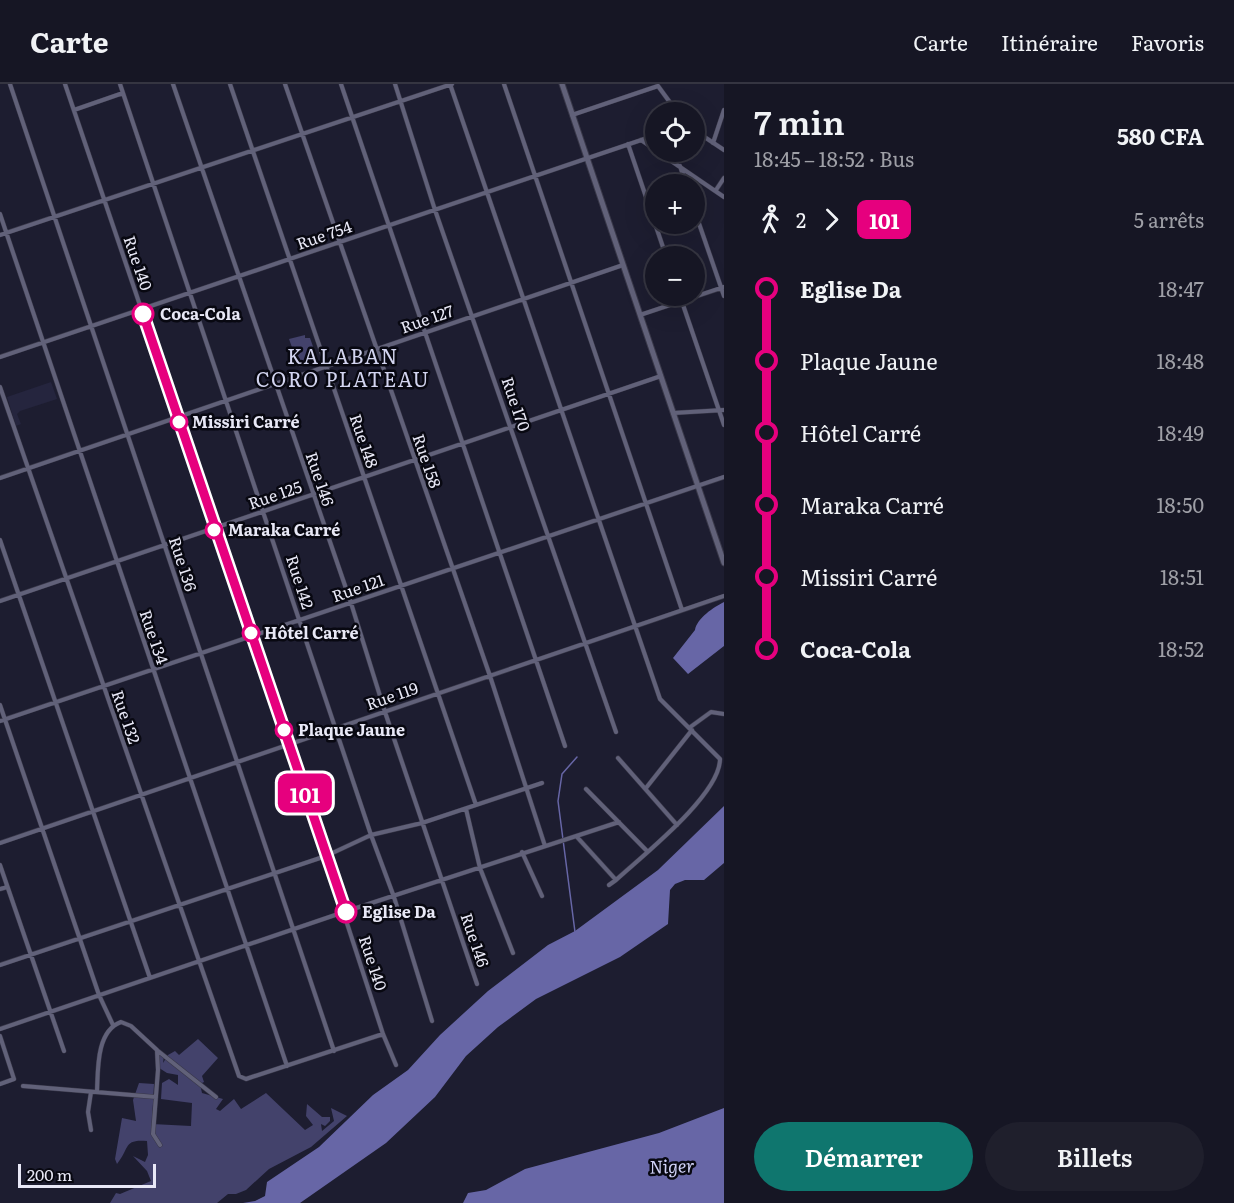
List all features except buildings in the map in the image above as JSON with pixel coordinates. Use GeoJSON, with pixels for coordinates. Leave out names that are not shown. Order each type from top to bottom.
{"type":"FeatureCollection","features":[{"type":"Feature","properties":{"kind":"street","name":"Rue 136"},"geometry":{"type":"LineString","coordinates":[[10,84],[334,1051]]}},
{"type":"Feature","properties":{"kind":"street","name":"Rue 140"},"geometry":{"type":"LineString","coordinates":[[65,84],[289,745],[383,1034],[396,1065]]}},
{"type":"Feature","properties":{"kind":"street","name":"Rue 142"},"geometry":{"type":"LineString","coordinates":[[120,84],[335,729],[394,897],[432,1020]]}},
{"type":"Feature","properties":{"kind":"street","name":"Rue 146"},"geometry":{"type":"LineString","coordinates":[[173,84],[312,495],[351,603],[385,712],[477,984]]}},
{"type":"Feature","properties":{"kind":"street","name":"Rue 148"},"geometry":{"type":"LineString","coordinates":[[230,84],[476,805]]}},
{"type":"Feature","properties":{"kind":"street","name":"Rue 158"},"geometry":{"type":"LineString","coordinates":[[285,84],[413,460],[490,676],[526,788],[548,845]]}},
{"type":"Feature","properties":{"kind":"street"},"geometry":{"type":"LineString","coordinates":[[341,84],[387,226],[565,746]]}},
{"type":"Feature","properties":{"kind":"street","name":"Rue 170"},"geometry":{"type":"LineString","coordinates":[[395,84],[435,210],[616,732]]}},
{"type":"Feature","properties":{"kind":"street"},"geometry":{"type":"LineString","coordinates":[[0,235],[451,84],[660,699],[717,754],[720,764],[703,795],[677,825],[609,885]]}},
{"type":"Feature","properties":{"kind":"street"},"geometry":{"type":"LineString","coordinates":[[504,84],[682,610]]}},
{"type":"Feature","properties":{"kind":"street"},"geometry":{"type":"LineString","coordinates":[[562,84],[724,562]]}},
{"type":"Feature","properties":{"kind":"street"},"geometry":{"type":"LineString","coordinates":[[572,115],[658,85],[670,102]]}},
{"type":"Feature","properties":{"kind":"street"},"geometry":{"type":"LineString","coordinates":[[74,110],[123,93]]}},
{"type":"Feature","properties":{"kind":"street"},"geometry":{"type":"LineString","coordinates":[[713,143],[724,110]]}},
{"type":"Feature","properties":{"kind":"street"},"geometry":{"type":"LineString","coordinates":[[705,138],[724,150]]}},
{"type":"Feature","properties":{"kind":"street","name":"Rue 754"},"geometry":{"type":"LineString","coordinates":[[0,357],[645,139]]}},
{"type":"Feature","properties":{"kind":"street"},"geometry":{"type":"LineString","coordinates":[[641,140],[645,143]]}},
{"type":"Feature","properties":{"kind":"street"},"geometry":{"type":"LineString","coordinates":[[628,144],[663,246]]}},
{"type":"Feature","properties":{"kind":"street"},"geometry":{"type":"LineString","coordinates":[[674,162],[724,196]]}},
{"type":"Feature","properties":{"kind":"street"},"geometry":{"type":"LineString","coordinates":[[680,166],[683,174]]}},
{"type":"Feature","properties":{"kind":"street"},"geometry":{"type":"LineString","coordinates":[[716,190],[724,178]]}},
{"type":"Feature","properties":{"kind":"street","name":"Rue 134"},"geometry":{"type":"LineString","coordinates":[[0,214],[287,1066]]}},
{"type":"Feature","properties":{"kind":"street"},"geometry":{"type":"LineString","coordinates":[[703,234],[724,296]]}},
{"type":"Feature","properties":{"kind":"street","name":"Rue 127"},"geometry":{"type":"LineString","coordinates":[[0,478],[623,265]]}},
{"type":"Feature","properties":{"kind":"street"},"geometry":{"type":"LineString","coordinates":[[705,294],[723,288]]}},
{"type":"Feature","properties":{"kind":"street"},"geometry":{"type":"LineString","coordinates":[[640,315],[667,306]]}},
{"type":"Feature","properties":{"kind":"street"},"geometry":{"type":"LineString","coordinates":[[684,306],[722,410],[724,425]]}},
{"type":"Feature","properties":{"kind":"street","name":"Rue 125"},"geometry":{"type":"LineString","coordinates":[[0,601],[661,376]]}},
{"type":"Feature","properties":{"kind":"street","name":"Rue 132"},"geometry":{"type":"LineString","coordinates":[[0,387],[239,1076],[246,1079],[287,1066]]}},
{"type":"Feature","properties":{"kind":"street"},"geometry":{"type":"LineString","coordinates":[[674,413],[722,410]]}},
{"type":"Feature","properties":{"kind":"street","name":"Rue 121"},"geometry":{"type":"LineString","coordinates":[[3,721],[724,477]]}},
{"type":"Feature","properties":{"kind":"street"},"geometry":{"type":"LineString","coordinates":[[0,540],[150,978]]}},
{"type":"Feature","properties":{"kind":"street","name":"Rue 119"},"geometry":{"type":"LineString","coordinates":[[0,843],[724,596]]}},
{"type":"Feature","properties":{"kind":"street"},"geometry":{"type":"LineString","coordinates":[[0,705],[3,721],[99,995],[113,1025]]}},
{"type":"Feature","properties":{"kind":"street"},"geometry":{"type":"LineString","coordinates":[[646,788],[690,729],[711,712],[724,714]]}},
{"type":"Feature","properties":{"kind":"street"},"geometry":{"type":"LineString","coordinates":[[618,758],[677,825]]}},
{"type":"Feature","properties":{"kind":"street"},"geometry":{"type":"LineString","coordinates":[[0,965],[326,856],[371,835],[422,823],[542,783]]}},
{"type":"Feature","properties":{"kind":"street"},"geometry":{"type":"LineString","coordinates":[[586,789],[647,851]]}},
{"type":"Feature","properties":{"kind":"street"},"geometry":{"type":"LineString","coordinates":[[466,808],[480,868],[513,953]]}},
{"type":"Feature","properties":{"kind":"street"},"geometry":{"type":"LineString","coordinates":[[0,1029],[522,852],[620,822]]}},
{"type":"Feature","properties":{"kind":"street"},"geometry":{"type":"LineString","coordinates":[[577,837],[616,880]]}},
{"type":"Feature","properties":{"kind":"street"},"geometry":{"type":"LineString","coordinates":[[522,852],[542,896]]}},
{"type":"Feature","properties":{"kind":"street"},"geometry":{"type":"LineString","coordinates":[[0,865],[64,1051]]}},
{"type":"Feature","properties":{"kind":"street"},"geometry":{"type":"LineString","coordinates":[[0,889],[8,886]]}},
{"type":"Feature","properties":{"kind":"street"},"geometry":{"type":"LineString","coordinates":[[97,1092],[99,1057],[113,1025],[121,1022],[131,1026],[216,1097]]}},
{"type":"Feature","properties":{"kind":"street"},"geometry":{"type":"LineString","coordinates":[[287,1066],[383,1034]]}},
{"type":"Feature","properties":{"kind":"street"},"geometry":{"type":"LineString","coordinates":[[0,1036],[14,1079],[0,1084]]}},
{"type":"Feature","properties":{"kind":"street"},"geometry":{"type":"LineString","coordinates":[[157,1050],[153,1134],[160,1145]]}},
{"type":"Feature","properties":{"kind":"street"},"geometry":{"type":"LineString","coordinates":[[23,1086],[156,1097]]}},
{"type":"Feature","properties":{"kind":"street"},"geometry":{"type":"LineString","coordinates":[[91,1092],[88,1112],[91,1130]]}},
{"type":"Feature","properties":{"kind":"shaded area"},"geometry":{"type":"Polygon","coordinates":[[[305,335],[305,338],[310,338],[317,358],[315,362],[299,367],[289,339],[305,335]]]}},
{"type":"Feature","properties":{"kind":"shaded area"},"geometry":{"type":"Polygon","coordinates":[[[51,382],[57,399],[20,411],[17,414],[21,424],[16,426],[7,397],[51,382]]]}},
{"type":"Feature","properties":{"kind":"shaded area"},"geometry":{"type":"Polygon","coordinates":[[[198,1039],[218,1058],[202,1076],[204,1082],[200,1084],[202,1093],[223,1099],[216,1109],[220,1111],[234,1099],[241,1109],[266,1093],[305,1130],[313,1125],[306,1116],[307,1104],[322,1117],[330,1117],[330,1121],[325,1126],[321,1124],[322,1131],[334,1121],[331,1108],[347,1116],[311,1147],[269,1169],[246,1190],[228,1194],[217,1203],[110,1203],[116,1193],[120,1194],[151,1181],[147,1171],[133,1156],[145,1162],[148,1155],[147,1141],[130,1143],[117,1164],[115,1159],[122,1118],[136,1121],[133,1100],[139,1083],[154,1084],[152,1124],[191,1126],[192,1103],[161,1099],[162,1083],[169,1079],[178,1085],[178,1075],[167,1073],[156,1066],[158,1049],[164,1056],[163,1063],[168,1055],[175,1051],[179,1055],[198,1039]]]}},
{"type":"Feature","properties":{"kind":"water"},"geometry":{"type":"Polygon","coordinates":[[[724,602],[724,646],[688,674],[673,658],[702,617],[724,602]]]}},
{"type":"Feature","properties":{"kind":"water"},"geometry":{"type":"Polygon","coordinates":[[[724,806],[724,863],[704,880],[685,880],[675,884],[670,890],[668,924],[620,957],[536,999],[498,1027],[466,1056],[435,1097],[386,1143],[300,1203],[243,1203],[265,1196],[267,1182],[319,1147],[373,1095],[408,1070],[440,1035],[488,991],[548,945],[575,931],[658,870],[724,806]]]}},
{"type":"Feature","properties":{"kind":"water","name":"Niger"},"geometry":{"type":"Polygon","coordinates":[[[724,1108],[724,1203],[463,1203],[468,1193],[486,1190],[525,1169],[659,1133],[724,1108]]]}},
{"type":"Feature","properties":{"kind":"waterway"},"geometry":{"type":"LineString","coordinates":[[575,932],[558,801],[562,774],[577,757]]}},
{"type":"Feature","properties":{"kind":"bus line","name":"101"},"geometry":{"type":"LineString","coordinates":[[143,314],[344,912],[346,912]]}},
{"type":"Feature","properties":{"kind":"place","name":"Coca-Cola"},"geometry":{"type":"Point","coordinates":[143,314]}},
{"type":"Feature","properties":{"kind":"place","name":"Missiri Carré"},"geometry":{"type":"Point","coordinates":[179,422]}},
{"type":"Feature","properties":{"kind":"place","name":"Maraka Carré"},"geometry":{"type":"Point","coordinates":[214,530]}},
{"type":"Feature","properties":{"kind":"place","name":"Hôtel Carré"},"geometry":{"type":"Point","coordinates":[251,633]}},
{"type":"Feature","properties":{"kind":"place","name":"Plaque Jaune"},"geometry":{"type":"Point","coordinates":[284,730]}},
{"type":"Feature","properties":{"kind":"place","name":"Eglise Da"},"geometry":{"type":"Point","coordinates":[346,912]}},
{"type":"Feature","properties":{"kind":"district","name":"KALABAN CORO PLATEAU"},"geometry":{"type":"Point","coordinates":[343,368]}}]}
